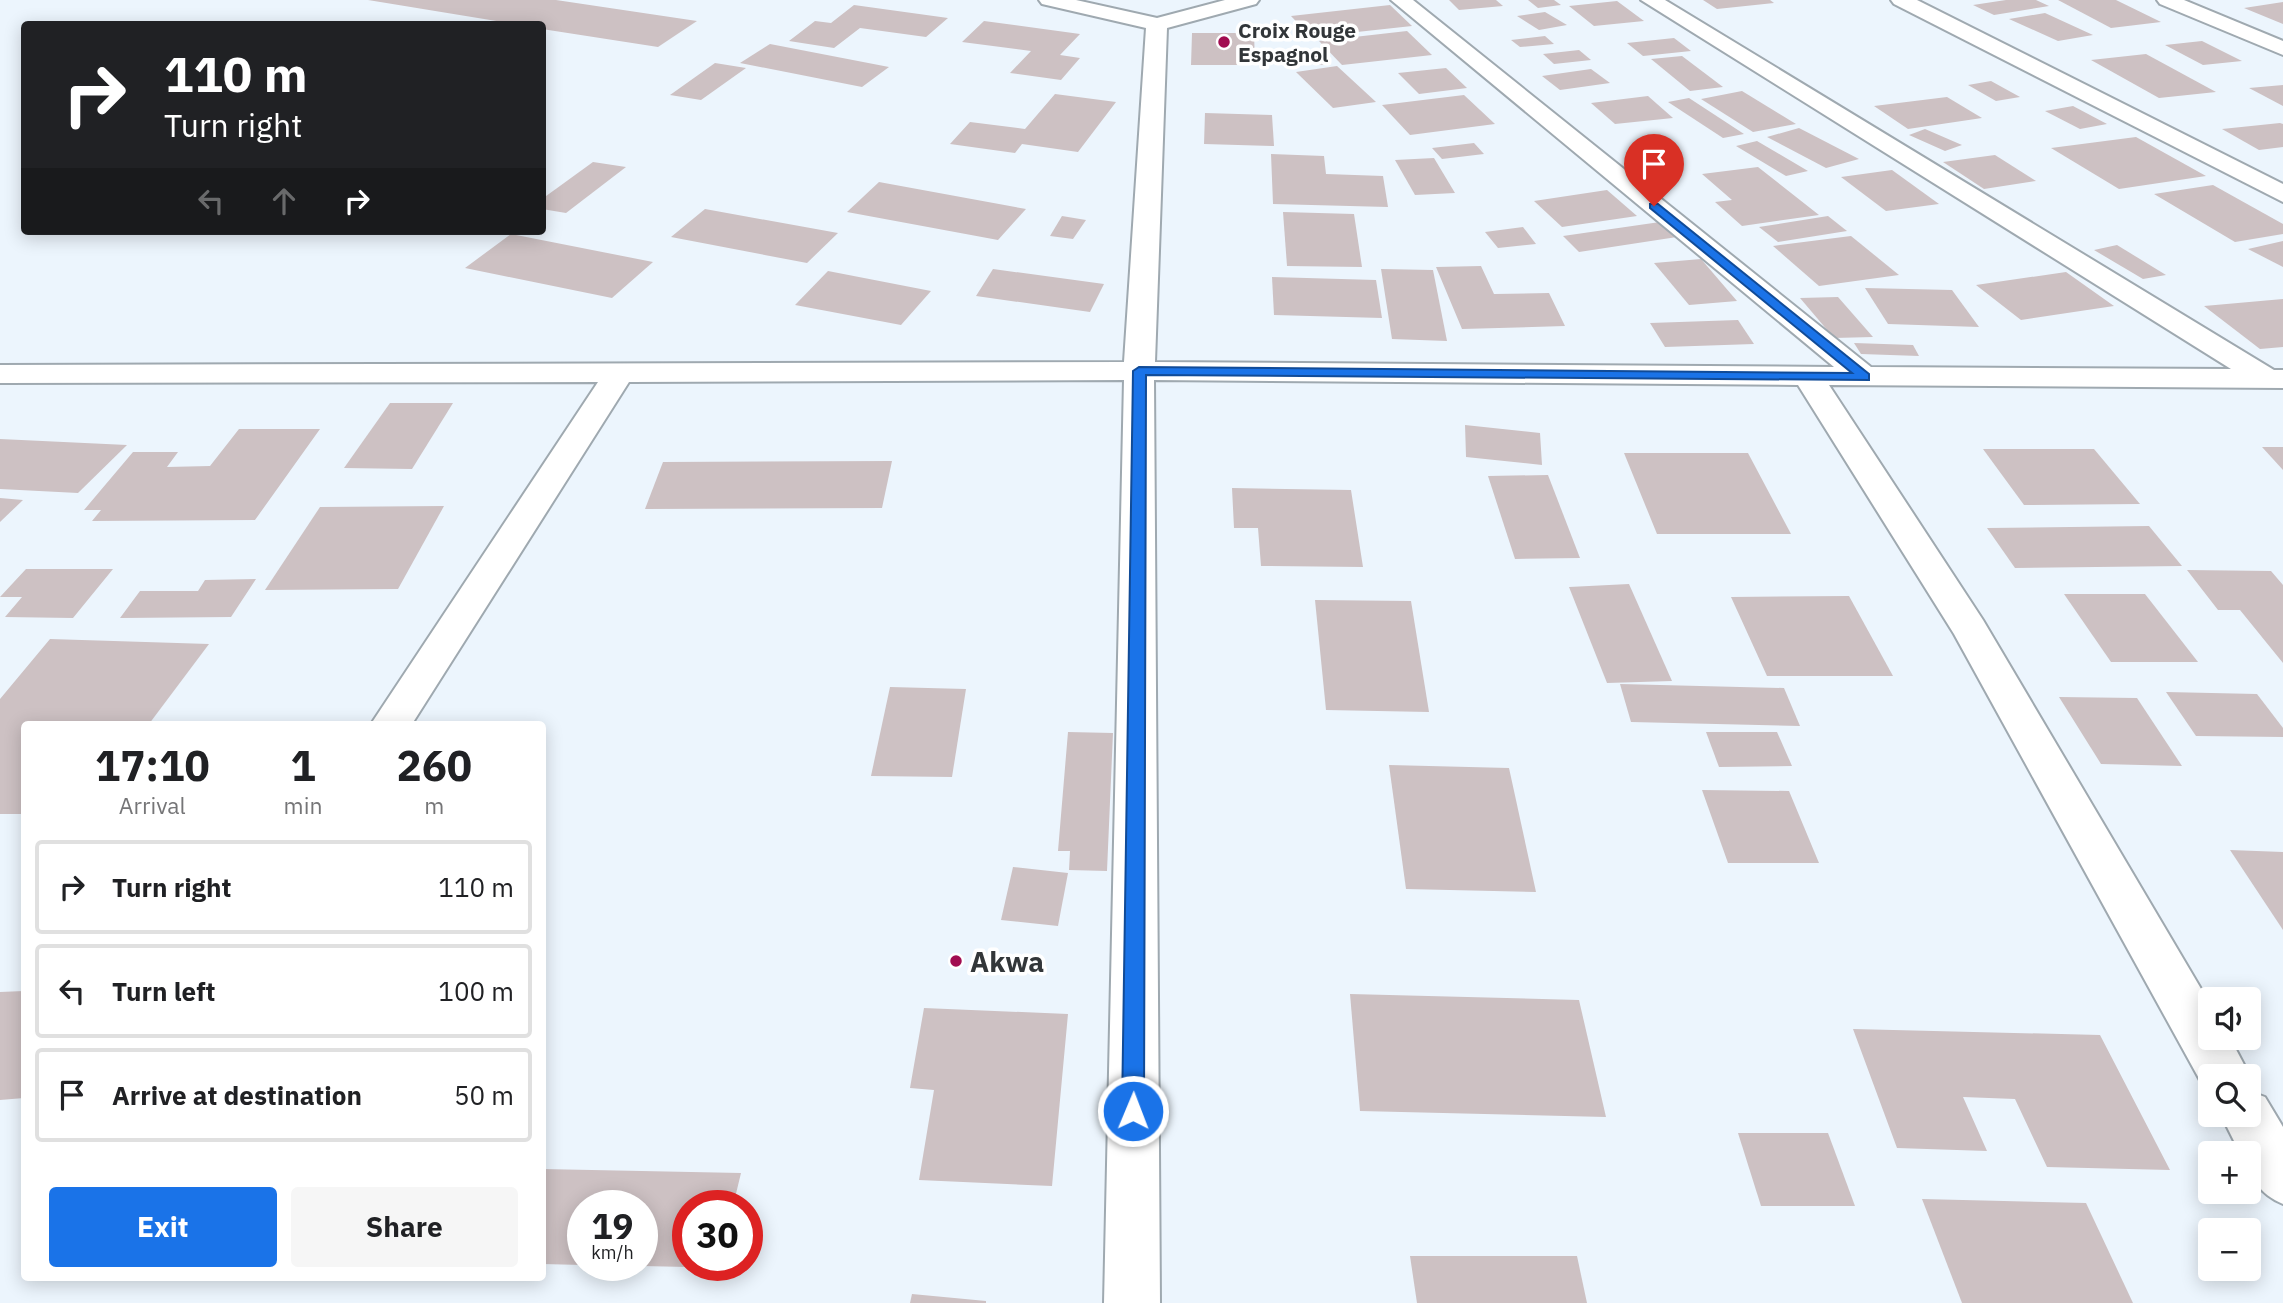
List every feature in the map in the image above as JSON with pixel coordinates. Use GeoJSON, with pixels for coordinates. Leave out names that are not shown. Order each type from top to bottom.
{"type":"FeatureCollection","features":[{"type":"Feature","properties":{"kind":"street"},"geometry":{"type":"LineString","coordinates":[[1049,0],[1157,23],[1249,0]]}},
{"type":"Feature","properties":{"kind":"street"},"geometry":{"type":"LineString","coordinates":[[1401,0],[1865,377]]}},
{"type":"Feature","properties":{"kind":"street"},"geometry":{"type":"LineString","coordinates":[[1651,0],[2276,379]]}},
{"type":"Feature","properties":{"kind":"street"},"geometry":{"type":"LineString","coordinates":[[1901,0],[2283,194]]}},
{"type":"Feature","properties":{"kind":"street"},"geometry":{"type":"LineString","coordinates":[[2167,0],[2283,49]]}},
{"type":"Feature","properties":{"kind":"street"},"geometry":{"type":"LineString","coordinates":[[1132,1303],[1139,371],[1157,23]]}},
{"type":"Feature","properties":{"kind":"street"},"geometry":{"type":"LineString","coordinates":[[0,374],[1139,371],[2276,379]]}},
{"type":"Feature","properties":{"kind":"street"},"geometry":{"type":"LineString","coordinates":[[393,721],[619,373]]}},
{"type":"Feature","properties":{"kind":"street"},"geometry":{"type":"LineString","coordinates":[[1808,377],[1970,629],[2218,1064]]}},
{"type":"Feature","properties":{"kind":"street"},"geometry":{"type":"LineString","coordinates":[[2254,1127],[2283,1177]]}},
{"type":"Feature","properties":{"kind":"building"},"geometry":{"type":"Polygon","coordinates":[[[368,0],[556,0],[697,21],[658,47],[546,30],[546,21],[497,21],[368,0]]]}},
{"type":"Feature","properties":{"kind":"building"},"geometry":{"type":"Polygon","coordinates":[[[1449,0],[1496,0],[1503,6],[1459,10],[1449,0]]]}},
{"type":"Feature","properties":{"kind":"building"},"geometry":{"type":"Polygon","coordinates":[[[1528,0],[1554,0],[1561,5],[1538,8],[1528,0]]]}},
{"type":"Feature","properties":{"kind":"building"},"geometry":{"type":"Polygon","coordinates":[[[1703,0],[1770,0],[1774,3],[1717,9],[1703,0]]]}},
{"type":"Feature","properties":{"kind":"building"},"geometry":{"type":"Polygon","coordinates":[[[2006,0],[2036,0],[2049,6],[1994,15],[1973,5],[2006,0]]]}},
{"type":"Feature","properties":{"kind":"building"},"geometry":{"type":"Polygon","coordinates":[[[2058,0],[2116,0],[2161,22],[2111,28],[2058,0]]]}},
{"type":"Feature","properties":{"kind":"building"},"geometry":{"type":"Polygon","coordinates":[[[1617,1],[1644,21],[1594,26],[1569,6],[1617,1]]]}},
{"type":"Feature","properties":{"kind":"building"},"geometry":{"type":"Polygon","coordinates":[[[2283,2],[2283,24],[2244,8],[2283,2]]]}},
{"type":"Feature","properties":{"kind":"building"},"geometry":{"type":"Polygon","coordinates":[[[854,5],[948,18],[926,37],[860,28],[834,48],[789,41],[815,21],[831,23],[854,5]]]}},
{"type":"Feature","properties":{"kind":"building"},"geometry":{"type":"Polygon","coordinates":[[[1390,5],[1412,26],[1311,37],[1291,16],[1390,5]]]}},
{"type":"Feature","properties":{"kind":"building"},"geometry":{"type":"Polygon","coordinates":[[[1545,12],[1567,25],[1539,30],[1517,16],[1545,12]]]}},
{"type":"Feature","properties":{"kind":"building"},"geometry":{"type":"Polygon","coordinates":[[[2045,13],[2093,35],[2058,41],[2009,19],[2045,13]]]}},
{"type":"Feature","properties":{"kind":"building"},"geometry":{"type":"Polygon","coordinates":[[[984,21],[1080,34],[1060,55],[1080,58],[1061,80],[1010,73],[1031,51],[962,42],[984,21]]]}},
{"type":"Feature","properties":{"kind":"building"},"geometry":{"type":"Polygon","coordinates":[[[1407,31],[1432,55],[1342,65],[1319,41],[1407,31]]]}},
{"type":"Feature","properties":{"kind":"building"},"geometry":{"type":"Polygon","coordinates":[[[1192,33],[1254,33],[1255,65],[1191,65],[1192,33]]]}},
{"type":"Feature","properties":{"kind":"building"},"geometry":{"type":"Polygon","coordinates":[[[1545,36],[1554,44],[1520,47],[1511,40],[1545,36]]]}},
{"type":"Feature","properties":{"kind":"building"},"geometry":{"type":"Polygon","coordinates":[[[1674,38],[1691,51],[1643,56],[1627,43],[1674,38]]]}},
{"type":"Feature","properties":{"kind":"building"},"geometry":{"type":"Polygon","coordinates":[[[2202,41],[2242,61],[2203,65],[2165,45],[2202,41]]]}},
{"type":"Feature","properties":{"kind":"building"},"geometry":{"type":"Polygon","coordinates":[[[770,44],[889,67],[862,87],[740,63],[770,44]]]}},
{"type":"Feature","properties":{"kind":"building"},"geometry":{"type":"Polygon","coordinates":[[[1579,50],[1591,60],[1554,64],[1543,54],[1579,50]]]}},
{"type":"Feature","properties":{"kind":"building"},"geometry":{"type":"Polygon","coordinates":[[[1274,51],[1327,54],[1327,65],[1272,62],[1274,51]]]}},
{"type":"Feature","properties":{"kind":"building"},"geometry":{"type":"Polygon","coordinates":[[[2146,54],[2216,92],[2159,98],[2091,60],[2146,54]]]}},
{"type":"Feature","properties":{"kind":"building"},"geometry":{"type":"Polygon","coordinates":[[[1682,56],[1723,87],[1690,91],[1651,59],[1682,56]]]}},
{"type":"Feature","properties":{"kind":"building"},"geometry":{"type":"Polygon","coordinates":[[[715,63],[746,68],[701,100],[670,95],[715,63]]]}},
{"type":"Feature","properties":{"kind":"building"},"geometry":{"type":"Polygon","coordinates":[[[1337,66],[1376,102],[1333,108],[1296,72],[1337,66]]]}},
{"type":"Feature","properties":{"kind":"building"},"geometry":{"type":"Polygon","coordinates":[[[1446,68],[1467,88],[1419,94],[1398,73],[1446,68]]]}},
{"type":"Feature","properties":{"kind":"building"},"geometry":{"type":"Polygon","coordinates":[[[1591,69],[1610,83],[1560,90],[1542,76],[1591,69]]]}},
{"type":"Feature","properties":{"kind":"building"},"geometry":{"type":"Polygon","coordinates":[[[1991,81],[2020,97],[1996,101],[1968,85],[1991,81]]]}},
{"type":"Feature","properties":{"kind":"building"},"geometry":{"type":"Polygon","coordinates":[[[2283,85],[2283,106],[2249,88],[2283,85]]]}},
{"type":"Feature","properties":{"kind":"building"},"geometry":{"type":"Polygon","coordinates":[[[1742,91],[1796,124],[1753,132],[1701,99],[1742,91]]]}},
{"type":"Feature","properties":{"kind":"building"},"geometry":{"type":"Polygon","coordinates":[[[1055,94],[1116,102],[1078,152],[1022,144],[1015,153],[950,144],[970,122],[1025,129],[1055,94]]]}},
{"type":"Feature","properties":{"kind":"building"},"geometry":{"type":"Polygon","coordinates":[[[1464,95],[1495,124],[1410,135],[1382,105],[1464,95]]]}},
{"type":"Feature","properties":{"kind":"building"},"geometry":{"type":"Polygon","coordinates":[[[1648,96],[1673,118],[1615,124],[1591,103],[1648,96]]]}},
{"type":"Feature","properties":{"kind":"building"},"geometry":{"type":"Polygon","coordinates":[[[1947,97],[1982,118],[1908,129],[1874,106],[1947,97]]]}},
{"type":"Feature","properties":{"kind":"building"},"geometry":{"type":"Polygon","coordinates":[[[1689,98],[1744,134],[1723,138],[1668,102],[1689,98]]]}},
{"type":"Feature","properties":{"kind":"building"},"geometry":{"type":"Polygon","coordinates":[[[2073,106],[2107,124],[2080,129],[2045,111],[2073,106]]]}},
{"type":"Feature","properties":{"kind":"building"},"geometry":{"type":"Polygon","coordinates":[[[1205,113],[1272,115],[1274,146],[1204,144],[1205,113]]]}},
{"type":"Feature","properties":{"kind":"building"},"geometry":{"type":"Polygon","coordinates":[[[2283,124],[2283,147],[2259,150],[2222,129],[2283,124]]]}},
{"type":"Feature","properties":{"kind":"building"},"geometry":{"type":"Polygon","coordinates":[[[1799,128],[1859,159],[1826,168],[1767,137],[1799,128]]]}},
{"type":"Feature","properties":{"kind":"building"},"geometry":{"type":"Polygon","coordinates":[[[1925,129],[1962,145],[1945,151],[1909,135],[1925,129]]]}},
{"type":"Feature","properties":{"kind":"building"},"geometry":{"type":"Polygon","coordinates":[[[2136,137],[2206,176],[2119,189],[2051,148],[2136,137]]]}},
{"type":"Feature","properties":{"kind":"building"},"geometry":{"type":"Polygon","coordinates":[[[1757,141],[1808,171],[1786,176],[1736,146],[1757,141]]]}},
{"type":"Feature","properties":{"kind":"building"},"geometry":{"type":"Polygon","coordinates":[[[1474,143],[1484,154],[1442,159],[1432,148],[1474,143]]]}},
{"type":"Feature","properties":{"kind":"building"},"geometry":{"type":"Polygon","coordinates":[[[1271,154],[1324,156],[1326,174],[1383,176],[1388,207],[1273,204],[1271,154]]]}},
{"type":"Feature","properties":{"kind":"building"},"geometry":{"type":"Polygon","coordinates":[[[1995,155],[2036,181],[1984,189],[1943,162],[1995,155]]]}},
{"type":"Feature","properties":{"kind":"building"},"geometry":{"type":"Polygon","coordinates":[[[1434,158],[1455,193],[1415,195],[1395,160],[1434,158]]]}},
{"type":"Feature","properties":{"kind":"building"},"geometry":{"type":"Polygon","coordinates":[[[593,162],[626,167],[566,213],[546,210],[546,196],[593,162]]]}},
{"type":"Feature","properties":{"kind":"building"},"geometry":{"type":"Polygon","coordinates":[[[1758,167],[1819,215],[1742,226],[1715,202],[1732,200],[1702,174],[1758,167]]]}},
{"type":"Feature","properties":{"kind":"building"},"geometry":{"type":"Polygon","coordinates":[[[1892,170],[1939,204],[1886,211],[1841,177],[1892,170]]]}},
{"type":"Feature","properties":{"kind":"building"},"geometry":{"type":"Polygon","coordinates":[[[879,182],[1026,209],[998,240],[847,212],[879,182]]]}},
{"type":"Feature","properties":{"kind":"building"},"geometry":{"type":"Polygon","coordinates":[[[2213,185],[2283,224],[2283,234],[2235,242],[2154,194],[2213,185]]]}},
{"type":"Feature","properties":{"kind":"building"},"geometry":{"type":"Polygon","coordinates":[[[1607,190],[1637,216],[1562,227],[1534,201],[1607,190]]]}},
{"type":"Feature","properties":{"kind":"building"},"geometry":{"type":"Polygon","coordinates":[[[705,209],[838,233],[807,263],[671,237],[705,209]]]}},
{"type":"Feature","properties":{"kind":"building"},"geometry":{"type":"Polygon","coordinates":[[[1283,212],[1354,214],[1362,267],[1287,266],[1283,212]]]}},
{"type":"Feature","properties":{"kind":"building"},"geometry":{"type":"Polygon","coordinates":[[[1062,216],[1086,220],[1073,239],[1050,236],[1062,216]]]}},
{"type":"Feature","properties":{"kind":"building"},"geometry":{"type":"Polygon","coordinates":[[[1828,216],[1847,231],[1778,242],[1759,227],[1828,216]]]}},
{"type":"Feature","properties":{"kind":"building"},"geometry":{"type":"Polygon","coordinates":[[[1660,222],[1677,237],[1579,252],[1563,236],[1660,222]]]}},
{"type":"Feature","properties":{"kind":"building"},"geometry":{"type":"Polygon","coordinates":[[[1523,227],[1536,244],[1498,248],[1485,232],[1523,227]]]}},
{"type":"Feature","properties":{"kind":"building"},"geometry":{"type":"Polygon","coordinates":[[[510,235],[653,262],[612,298],[465,268],[510,235]]]}},
{"type":"Feature","properties":{"kind":"building"},"geometry":{"type":"Polygon","coordinates":[[[1851,236],[1899,275],[1819,286],[1773,246],[1851,236]]]}},
{"type":"Feature","properties":{"kind":"building"},"geometry":{"type":"Polygon","coordinates":[[[2283,241],[2283,267],[2248,249],[2283,241]]]}},
{"type":"Feature","properties":{"kind":"building"},"geometry":{"type":"Polygon","coordinates":[[[2117,245],[2166,275],[2143,279],[2094,250],[2117,245]]]}},
{"type":"Feature","properties":{"kind":"building"},"geometry":{"type":"Polygon","coordinates":[[[1701,259],[1737,301],[1689,305],[1654,263],[1701,259]]]}},
{"type":"Feature","properties":{"kind":"building"},"geometry":{"type":"Polygon","coordinates":[[[1481,266],[1494,294],[1549,293],[1565,326],[1462,329],[1436,267],[1481,266]]]}},
{"type":"Feature","properties":{"kind":"building"},"geometry":{"type":"Polygon","coordinates":[[[993,269],[1104,284],[1090,312],[976,296],[993,269]]]}},
{"type":"Feature","properties":{"kind":"building"},"geometry":{"type":"Polygon","coordinates":[[[1381,269],[1433,270],[1447,341],[1392,339],[1381,269]]]}},
{"type":"Feature","properties":{"kind":"building"},"geometry":{"type":"Polygon","coordinates":[[[828,271],[931,291],[901,325],[795,305],[828,271]]]}},
{"type":"Feature","properties":{"kind":"building"},"geometry":{"type":"Polygon","coordinates":[[[2066,272],[2114,306],[2021,320],[1976,285],[2066,272]]]}},
{"type":"Feature","properties":{"kind":"building"},"geometry":{"type":"Polygon","coordinates":[[[1272,277],[1376,280],[1382,318],[1274,315],[1272,277]]]}},
{"type":"Feature","properties":{"kind":"building"},"geometry":{"type":"Polygon","coordinates":[[[1865,288],[1952,290],[1979,327],[1888,324],[1865,288]]]}},
{"type":"Feature","properties":{"kind":"building"},"geometry":{"type":"Polygon","coordinates":[[[1838,297],[1873,337],[1834,338],[1800,298],[1838,297]]]}},
{"type":"Feature","properties":{"kind":"building"},"geometry":{"type":"Polygon","coordinates":[[[2283,299],[2283,347],[2260,349],[2204,306],[2283,299]]]}},
{"type":"Feature","properties":{"kind":"building"},"geometry":{"type":"Polygon","coordinates":[[[1738,320],[1754,344],[1665,347],[1650,323],[1738,320]]]}},
{"type":"Feature","properties":{"kind":"building"},"geometry":{"type":"Polygon","coordinates":[[[1854,343],[1913,345],[1919,356],[1861,354],[1854,343]]]}},
{"type":"Feature","properties":{"kind":"building"},"geometry":{"type":"Polygon","coordinates":[[[390,403],[453,403],[412,469],[344,468],[390,403]]]}},
{"type":"Feature","properties":{"kind":"building"},"geometry":{"type":"Polygon","coordinates":[[[1465,425],[1540,433],[1542,465],[1466,457],[1465,425]]]}},
{"type":"Feature","properties":{"kind":"building"},"geometry":{"type":"Polygon","coordinates":[[[239,429],[320,429],[255,520],[92,521],[101,510],[84,510],[133,452],[178,452],[167,467],[210,466],[239,429]]]}},
{"type":"Feature","properties":{"kind":"building"},"geometry":{"type":"Polygon","coordinates":[[[0,439],[127,445],[78,493],[0,489],[0,439]]]}},
{"type":"Feature","properties":{"kind":"building"},"geometry":{"type":"Polygon","coordinates":[[[2262,447],[2283,447],[2283,470],[2262,447]]]}},
{"type":"Feature","properties":{"kind":"building"},"geometry":{"type":"Polygon","coordinates":[[[1983,449],[2094,449],[2140,504],[2024,505],[1983,449]]]}},
{"type":"Feature","properties":{"kind":"building"},"geometry":{"type":"Polygon","coordinates":[[[1624,453],[1748,453],[1791,534],[1657,534],[1624,453]]]}},
{"type":"Feature","properties":{"kind":"building"},"geometry":{"type":"Polygon","coordinates":[[[892,461],[882,508],[645,509],[663,462],[892,461]]]}},
{"type":"Feature","properties":{"kind":"building"},"geometry":{"type":"Polygon","coordinates":[[[1548,475],[1580,558],[1515,559],[1488,476],[1548,475]]]}},
{"type":"Feature","properties":{"kind":"building"},"geometry":{"type":"Polygon","coordinates":[[[1232,488],[1351,490],[1363,567],[1261,566],[1258,528],[1234,528],[1232,488]]]}},
{"type":"Feature","properties":{"kind":"building"},"geometry":{"type":"Polygon","coordinates":[[[0,498],[23,500],[0,522],[0,498]]]}},
{"type":"Feature","properties":{"kind":"building"},"geometry":{"type":"Polygon","coordinates":[[[444,506],[398,589],[265,590],[320,507],[444,506]]]}},
{"type":"Feature","properties":{"kind":"building"},"geometry":{"type":"Polygon","coordinates":[[[2149,526],[2182,566],[2015,568],[1987,528],[2149,526]]]}},
{"type":"Feature","properties":{"kind":"building"},"geometry":{"type":"Polygon","coordinates":[[[26,569],[113,569],[73,618],[5,617],[22,597],[0,597],[26,569]]]}},
{"type":"Feature","properties":{"kind":"building"},"geometry":{"type":"Polygon","coordinates":[[[2187,570],[2271,571],[2283,585],[2283,663],[2240,610],[2218,610],[2187,570]]]}},
{"type":"Feature","properties":{"kind":"building"},"geometry":{"type":"Polygon","coordinates":[[[256,579],[231,617],[120,618],[140,591],[198,591],[205,580],[256,579]]]}},
{"type":"Feature","properties":{"kind":"building"},"geometry":{"type":"Polygon","coordinates":[[[1629,584],[1672,681],[1607,683],[1569,587],[1629,584]]]}},
{"type":"Feature","properties":{"kind":"building"},"geometry":{"type":"Polygon","coordinates":[[[2064,594],[2145,594],[2198,662],[2111,662],[2064,594]]]}},
{"type":"Feature","properties":{"kind":"building"},"geometry":{"type":"Polygon","coordinates":[[[1849,596],[1893,676],[1767,676],[1731,597],[1849,596]]]}},
{"type":"Feature","properties":{"kind":"building"},"geometry":{"type":"Polygon","coordinates":[[[1315,600],[1411,601],[1429,712],[1326,710],[1315,600]]]}},
{"type":"Feature","properties":{"kind":"building"},"geometry":{"type":"Polygon","coordinates":[[[50,639],[209,644],[151,721],[21,721],[21,814],[0,814],[0,699],[50,639]]]}},
{"type":"Feature","properties":{"kind":"building"},"geometry":{"type":"Polygon","coordinates":[[[1620,684],[1784,688],[1800,726],[1631,722],[1620,684]]]}},
{"type":"Feature","properties":{"kind":"building"},"geometry":{"type":"Polygon","coordinates":[[[890,687],[966,689],[952,777],[871,776],[890,687]]]}},
{"type":"Feature","properties":{"kind":"building"},"geometry":{"type":"Polygon","coordinates":[[[2166,692],[2257,694],[2283,728],[2283,737],[2196,736],[2166,692]]]}},
{"type":"Feature","properties":{"kind":"building"},"geometry":{"type":"Polygon","coordinates":[[[2059,697],[2137,698],[2182,766],[2101,764],[2059,697]]]}},
{"type":"Feature","properties":{"kind":"building"},"geometry":{"type":"Polygon","coordinates":[[[1068,732],[1113,733],[1107,871],[1069,870],[1070,851],[1058,851],[1068,732]]]}},
{"type":"Feature","properties":{"kind":"building"},"geometry":{"type":"Polygon","coordinates":[[[1706,732],[1777,732],[1792,766],[1719,767],[1706,732]]]}},
{"type":"Feature","properties":{"kind":"building"},"geometry":{"type":"Polygon","coordinates":[[[1389,765],[1509,768],[1536,892],[1406,889],[1389,765]]]}},
{"type":"Feature","properties":{"kind":"building"},"geometry":{"type":"Polygon","coordinates":[[[1702,790],[1789,791],[1819,863],[1728,863],[1702,790]]]}},
{"type":"Feature","properties":{"kind":"building"},"geometry":{"type":"Polygon","coordinates":[[[2230,850],[2283,852],[2283,930],[2230,850]]]}},
{"type":"Feature","properties":{"kind":"building"},"geometry":{"type":"Polygon","coordinates":[[[1013,867],[1068,873],[1058,926],[1001,920],[1013,867]]]}},
{"type":"Feature","properties":{"kind":"building"},"geometry":{"type":"Polygon","coordinates":[[[21,991],[21,1098],[0,1100],[0,992],[21,991]]]}},
{"type":"Feature","properties":{"kind":"building"},"geometry":{"type":"Polygon","coordinates":[[[1350,994],[1579,1000],[1606,1117],[1360,1111],[1350,994]]]}},
{"type":"Feature","properties":{"kind":"building"},"geometry":{"type":"Polygon","coordinates":[[[924,1008],[1068,1014],[1052,1186],[919,1180],[934,1090],[910,1088],[924,1008]]]}},
{"type":"Feature","properties":{"kind":"building"},"geometry":{"type":"Polygon","coordinates":[[[1853,1029],[2100,1035],[2170,1170],[2047,1167],[2015,1099],[1963,1097],[1987,1151],[1897,1148],[1853,1029]]]}},
{"type":"Feature","properties":{"kind":"building"},"geometry":{"type":"Polygon","coordinates":[[[1738,1133],[1828,1133],[1855,1206],[1761,1206],[1738,1133]]]}},
{"type":"Feature","properties":{"kind":"building"},"geometry":{"type":"Polygon","coordinates":[[[546,1169],[741,1173],[737,1190],[672,1190],[672,1267],[658,1266],[658,1190],[567,1190],[567,1265],[546,1264],[546,1169]]]}},
{"type":"Feature","properties":{"kind":"building"},"geometry":{"type":"Polygon","coordinates":[[[1922,1199],[2086,1203],[2133,1303],[1962,1303],[1922,1199]]]}},
{"type":"Feature","properties":{"kind":"building"},"geometry":{"type":"Polygon","coordinates":[[[1410,1256],[1577,1256],[1587,1303],[1417,1303],[1410,1256]]]}},
{"type":"Feature","properties":{"kind":"building"},"geometry":{"type":"Polygon","coordinates":[[[912,1294],[986,1301],[986,1303],[910,1303],[912,1294]]]}},
{"type":"Feature","properties":{"kind":"place","name":"Croix Rouge Espagnol"},"geometry":{"type":"Point","coordinates":[1224,42]}},
{"type":"Feature","properties":{"kind":"place","name":"Akwa"},"geometry":{"type":"Point","coordinates":[956,961]}},
{"type":"Feature","properties":{"kind":"route"},"geometry":{"type":"LineString","coordinates":[[1133,1111],[1139,371],[1865,377],[1654,206]]}}]}
